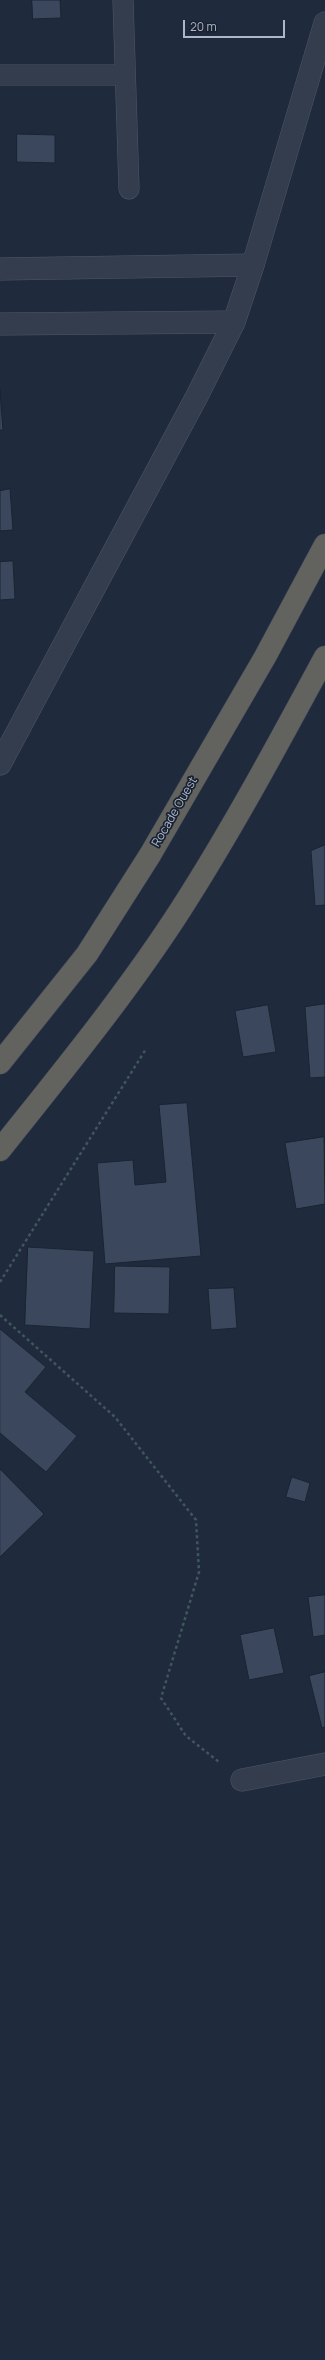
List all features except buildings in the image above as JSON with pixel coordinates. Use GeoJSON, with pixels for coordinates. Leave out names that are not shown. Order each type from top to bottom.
{"type":"FeatureCollection","features":[{"type":"Feature","properties":{"kind":"highway","name":"Rocade Ouest"},"geometry":{"type":"LineString","coordinates":[[0,1064],[88,954],[150,855],[265,658],[325,545]]}},
{"type":"Feature","properties":{"kind":"highway"},"geometry":{"type":"LineString","coordinates":[[0,1150],[123,992],[181,909],[231,827],[325,657]]}},
{"type":"Feature","properties":{"kind":"street"},"geometry":{"type":"LineString","coordinates":[[0,764],[197,396],[234,322],[253,266],[325,23]]}},
{"type":"Feature","properties":{"kind":"street"},"geometry":{"type":"LineString","coordinates":[[0,269],[253,266]]}},
{"type":"Feature","properties":{"kind":"street"},"geometry":{"type":"LineString","coordinates":[[0,324],[234,322]]}},
{"type":"Feature","properties":{"kind":"street"},"geometry":{"type":"LineString","coordinates":[[242,1780],[325,1764]]}},
{"type":"Feature","properties":{"kind":"lane"},"geometry":{"type":"LineString","coordinates":[[122,0],[129,189]]}},
{"type":"Feature","properties":{"kind":"lane"},"geometry":{"type":"LineString","coordinates":[[0,75],[125,74]]}},
{"type":"Feature","properties":{"kind":"path"},"geometry":{"type":"LineString","coordinates":[[0,1282],[146,1049]]}},
{"type":"Feature","properties":{"kind":"path"},"geometry":{"type":"LineString","coordinates":[[0,1315],[115,1416],[196,1520],[199,1572],[161,1698],[186,1736],[242,1780]]}}]}
